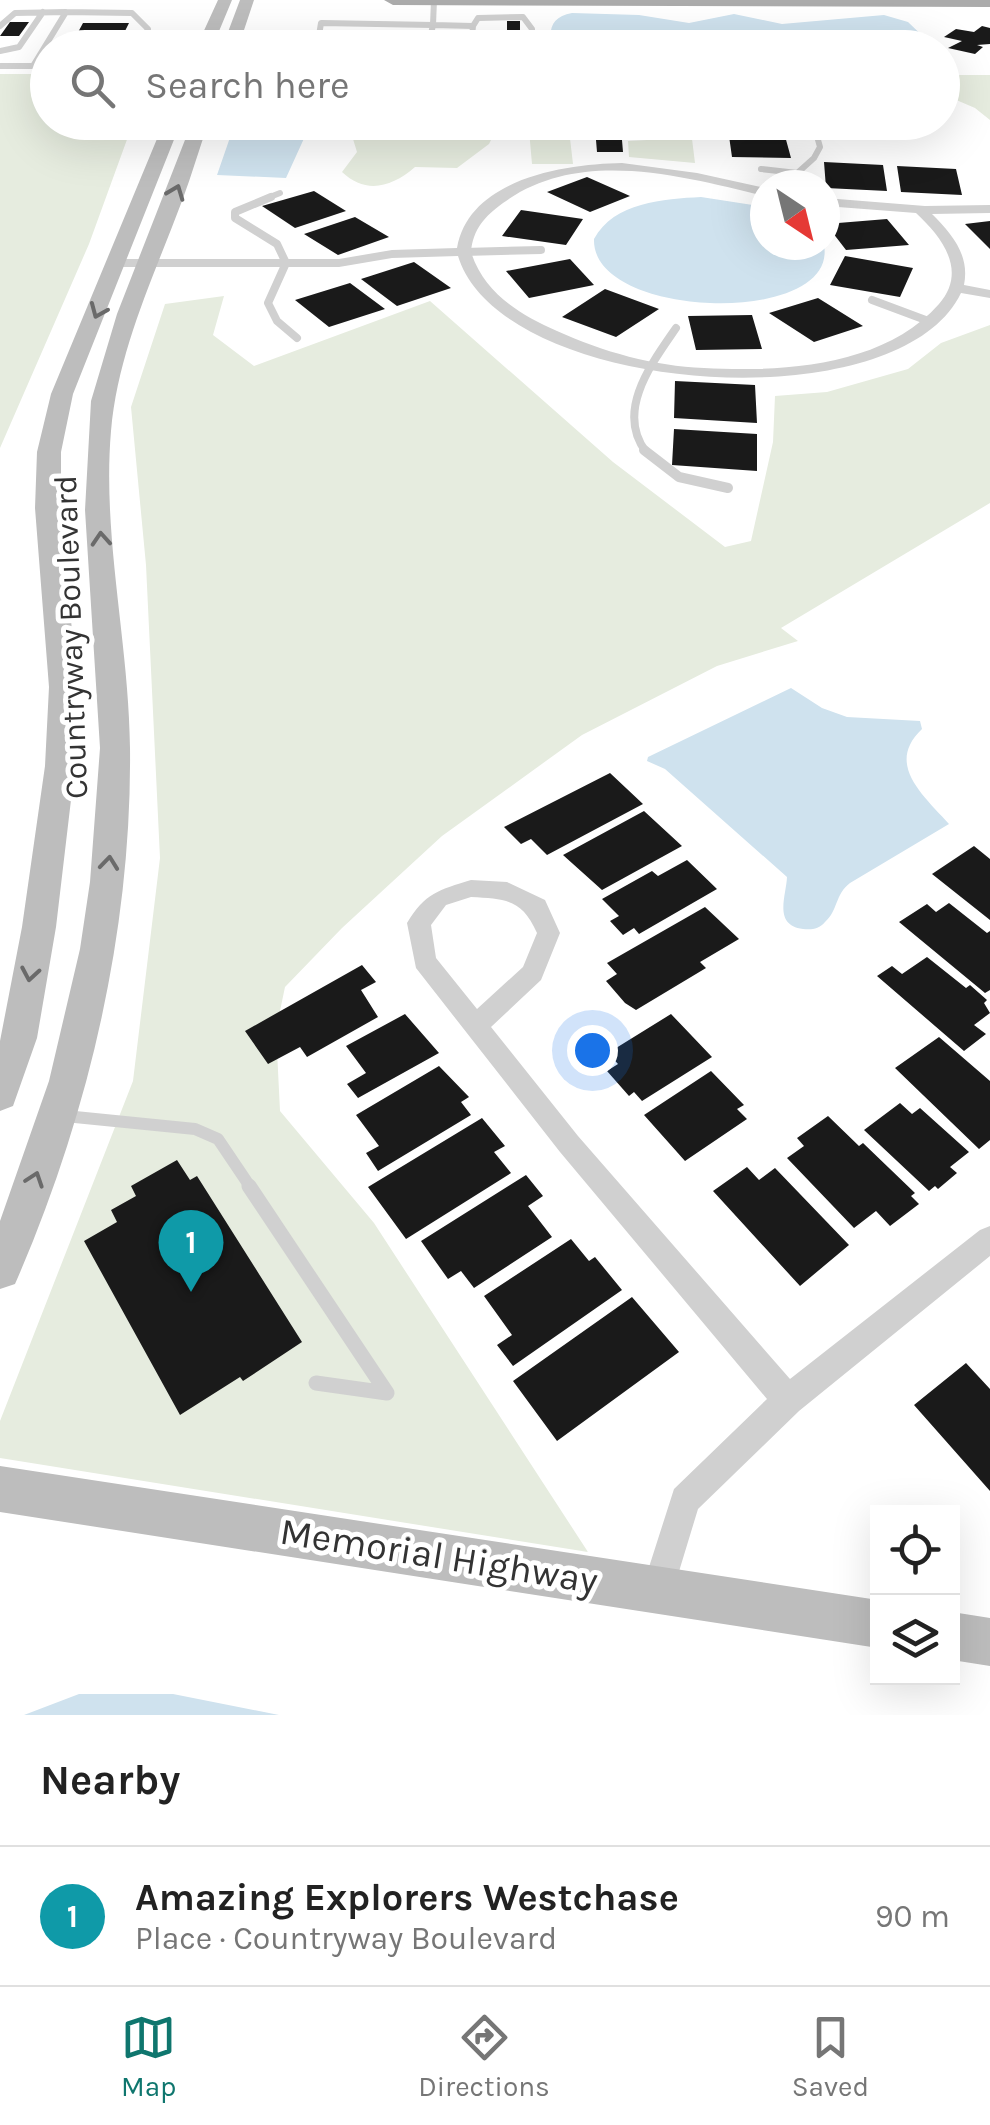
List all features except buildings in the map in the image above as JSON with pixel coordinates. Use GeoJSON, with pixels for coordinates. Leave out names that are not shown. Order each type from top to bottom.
{"type":"FeatureCollection","features":[{"type":"Feature","properties":{"kind":"main road"},"geometry":{"type":"LineString","coordinates":[[393,0],[990,2]]}},
{"type":"Feature","properties":{"kind":"street"},"geometry":{"type":"LineString","coordinates":[[212,30],[225,0]]}},
{"type":"Feature","properties":{"kind":"street"},"geometry":{"type":"LineString","coordinates":[[236,30],[247,0]]}},
{"type":"Feature","properties":{"kind":"street","name":"Countryway Boulevard"},"geometry":{"type":"LineString","coordinates":[[0,1095],[19,1038],[60,766],[62,687],[48,508],[50,452],[62,394],[166,140]]}},
{"type":"Feature","properties":{"kind":"street","name":"Countryway Boulevard"},"geometry":{"type":"LineString","coordinates":[[0,1270],[56,1116],[106,896],[115,748],[98,502],[99,430],[110,372],[194,140]]}},
{"type":"Feature","properties":{"kind":"street"},"geometry":{"type":"LineString","coordinates":[[750,189],[656,168],[589,168],[530,181],[499,197],[470,224],[464,252],[467,266],[478,284],[522,320],[561,339],[651,365],[700,373],[799,370],[884,349],[931,322],[960,280],[959,260],[950,241],[920,210]]}},
{"type":"Feature","properties":{"kind":"street"},"geometry":{"type":"LineString","coordinates":[[840,203],[920,210],[990,209]]}},
{"type":"Feature","properties":{"kind":"street"},"geometry":{"type":"LineString","coordinates":[[118,263],[286,264],[464,252]]}},
{"type":"Feature","properties":{"kind":"street"},"geometry":{"type":"LineString","coordinates":[[956,288],[990,294]]}},
{"type":"Feature","properties":{"kind":"street"},"geometry":{"type":"LineString","coordinates":[[57,637],[108,630]]}},
{"type":"Feature","properties":{"kind":"street"},"geometry":{"type":"LineString","coordinates":[[477,1024],[527,984],[550,947],[550,934],[540,910],[495,886],[463,889],[433,904],[420,920],[416,935],[424,962],[569,1144],[788,1400]]}},
{"type":"Feature","properties":{"kind":"street"},"geometry":{"type":"LineString","coordinates":[[658,1589],[685,1500],[788,1400],[990,1239]]}},
{"type":"Feature","properties":{"kind":"street","name":"Memorial Highway"},"geometry":{"type":"LineString","coordinates":[[0,1489],[870,1623]]}},
{"type":"Feature","properties":{"kind":"street"},"geometry":{"type":"LineString","coordinates":[[960,1637],[990,1642]]}},
{"type":"Feature","properties":{"kind":"lane"},"geometry":{"type":"LineString","coordinates":[[431,30],[434,0]]}},
{"type":"Feature","properties":{"kind":"lane"},"geometry":{"type":"LineString","coordinates":[[31,30],[43,12]]}},
{"type":"Feature","properties":{"kind":"lane"},"geometry":{"type":"LineString","coordinates":[[55,30],[66,12]]}},
{"type":"Feature","properties":{"kind":"lane"},"geometry":{"type":"LineString","coordinates":[[0,26],[14,13],[132,13],[148,30]]}},
{"type":"Feature","properties":{"kind":"lane"},"geometry":{"type":"LineString","coordinates":[[473,30],[478,18],[513,18],[531,25],[531,30]]}},
{"type":"Feature","properties":{"kind":"lane"},"geometry":{"type":"LineString","coordinates":[[321,30],[322,23],[473,26]]}},
{"type":"Feature","properties":{"kind":"lane"},"geometry":{"type":"LineString","coordinates":[[0,51],[19,47],[30,31]]}},
{"type":"Feature","properties":{"kind":"lane"},"geometry":{"type":"LineString","coordinates":[[0,66],[30,66]]}},
{"type":"Feature","properties":{"kind":"lane"},"geometry":{"type":"LineString","coordinates":[[801,170],[814,158],[820,147],[818,140]]}},
{"type":"Feature","properties":{"kind":"lane"},"geometry":{"type":"LineString","coordinates":[[761,169],[768,170]]}},
{"type":"Feature","properties":{"kind":"lane"},"geometry":{"type":"LineString","coordinates":[[280,193],[246,205],[235,212],[235,218],[278,244],[286,264],[268,303],[277,320],[297,338]]}},
{"type":"Feature","properties":{"kind":"lane"},"geometry":{"type":"LineString","coordinates":[[464,252],[541,250]]}},
{"type":"Feature","properties":{"kind":"lane"},"geometry":{"type":"LineString","coordinates":[[872,300],[931,322]]}},
{"type":"Feature","properties":{"kind":"lane"},"geometry":{"type":"LineString","coordinates":[[676,328],[651,365],[634,413],[644,451],[667,471],[698,487],[728,488]]}},
{"type":"Feature","properties":{"kind":"lane"},"geometry":{"type":"LineString","coordinates":[[56,1116],[195,1130],[218,1139],[387,1393],[316,1383]]}},
{"type":"Feature","properties":{"kind":"shaded area"},"geometry":{"type":"Polygon","coordinates":[[[0,74],[30,74],[30,140],[127,140],[89,244],[0,448],[0,74]]]}},
{"type":"Feature","properties":{"kind":"shaded area"},"geometry":{"type":"Polygon","coordinates":[[[960,75],[990,75],[990,120],[960,102],[960,75]]]}},
{"type":"Feature","properties":{"kind":"shaded area"},"geometry":{"type":"Polygon","coordinates":[[[353,140],[491,140],[457,168],[415,167],[397,180],[378,186],[360,183],[342,172],[357,152],[353,140]]]}},
{"type":"Feature","properties":{"kind":"shaded area"},"geometry":{"type":"Polygon","coordinates":[[[530,140],[570,140],[573,164],[532,164],[530,140]]]}},
{"type":"Feature","properties":{"kind":"shaded area"},"geometry":{"type":"Polygon","coordinates":[[[692,140],[695,163],[629,157],[628,141],[692,140]]]}},
{"type":"Feature","properties":{"kind":"shaded area"},"geometry":{"type":"Polygon","coordinates":[[[224,296],[213,335],[254,366],[430,301],[613,462],[725,547],[751,541],[773,442],[775,396],[827,392],[908,369],[941,343],[990,325],[990,503],[781,628],[798,641],[717,666],[582,735],[442,836],[342,928],[285,987],[276,1030],[280,1111],[374,1223],[588,1552],[0,1458],[0,1421],[133,1081],[160,858],[146,565],[131,407],[165,304],[224,296]]]}},
{"type":"Feature","properties":{"kind":"water"},"geometry":{"type":"Polygon","coordinates":[[[572,13],[639,15],[689,23],[734,14],[782,24],[884,15],[908,22],[916,30],[552,30],[560,17],[572,13]]]}},
{"type":"Feature","properties":{"kind":"water"},"geometry":{"type":"Polygon","coordinates":[[[229,140],[303,140],[286,178],[217,175],[229,140]]]}},
{"type":"Feature","properties":{"kind":"water"},"geometry":{"type":"Polygon","coordinates":[[[701,197],[750,205],[750,260],[821,260],[818,272],[794,290],[757,300],[714,303],[669,298],[631,286],[604,266],[594,239],[614,217],[627,210],[671,199],[701,197]]]}},
{"type":"Feature","properties":{"kind":"water"},"geometry":{"type":"Polygon","coordinates":[[[791,688],[822,708],[847,717],[920,721],[922,729],[911,742],[907,767],[919,790],[949,824],[850,883],[829,918],[812,929],[794,926],[784,916],[787,877],[665,769],[647,761],[648,757],[791,688]]]}},
{"type":"Feature","properties":{"kind":"water"},"geometry":{"type":"Polygon","coordinates":[[[79,1694],[173,1694],[279,1715],[24,1715],[79,1694]]]}},
{"type":"Feature","properties":{"kind":"place","name":"Amazing Explorers Westchase"},"geometry":{"type":"Point","coordinates":[191,1292]}}]}
